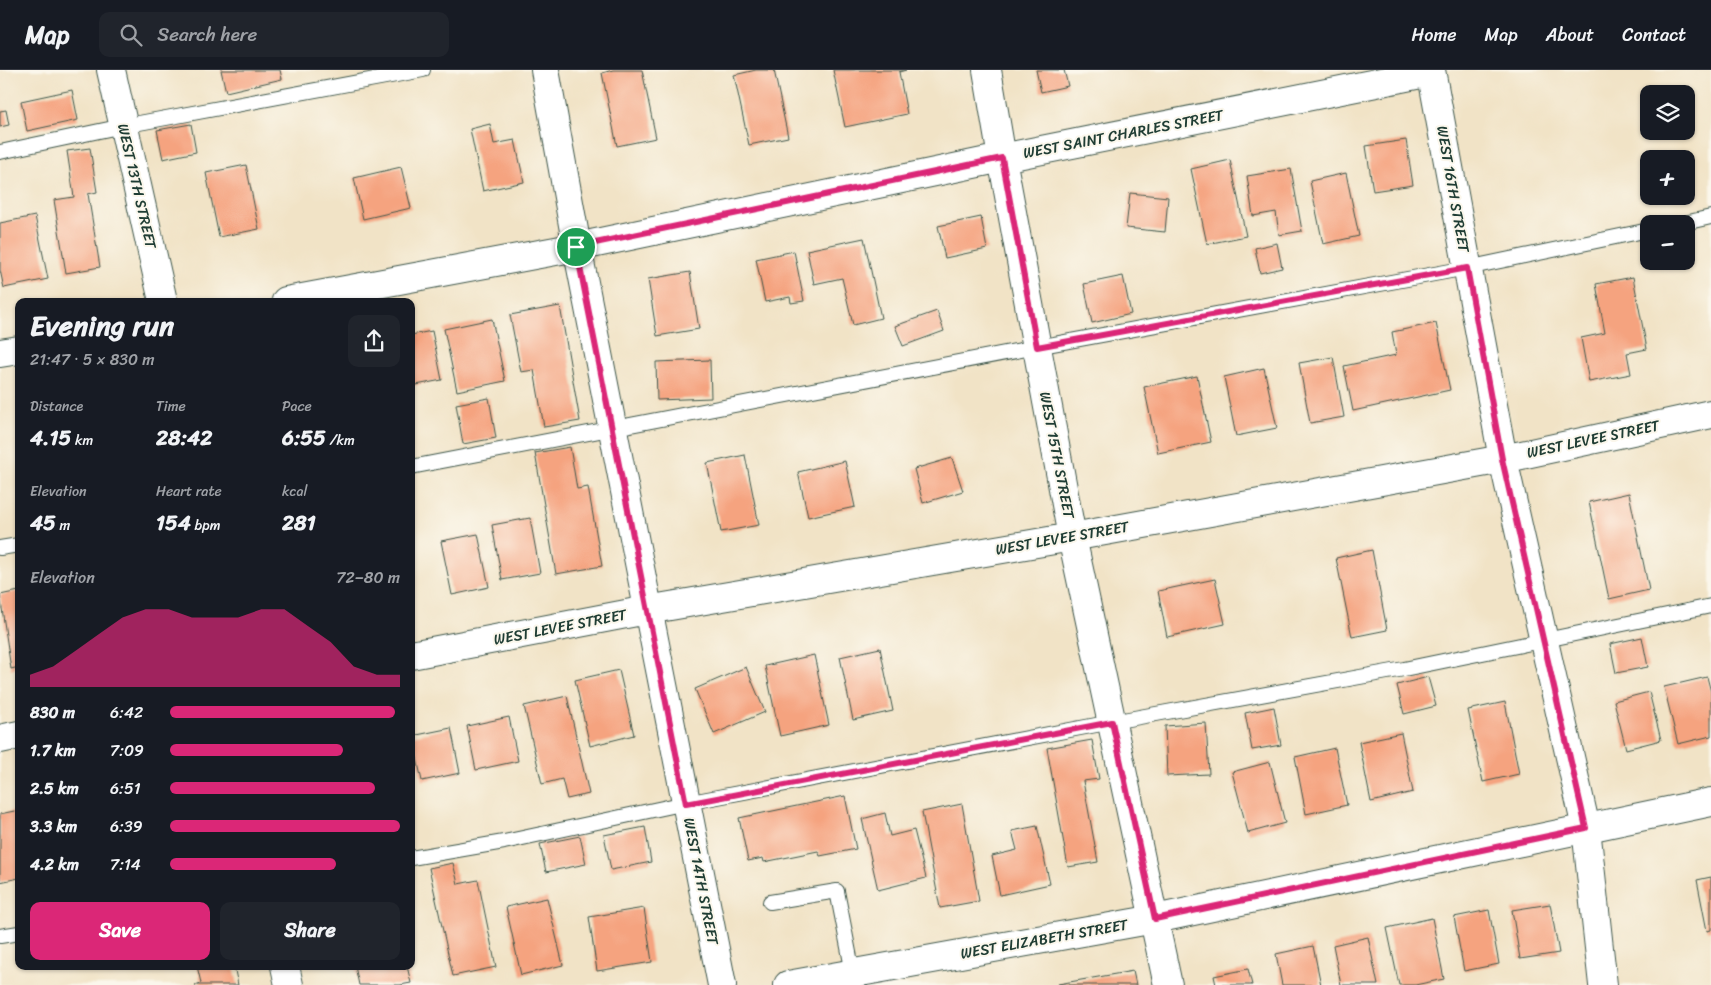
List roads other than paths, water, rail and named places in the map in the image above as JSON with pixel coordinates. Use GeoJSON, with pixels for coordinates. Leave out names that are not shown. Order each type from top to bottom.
{"type":"FeatureCollection","features":[{"type":"Feature","properties":{"kind":"street","name":"WEST 13TH STREET"},"geometry":{"type":"LineString","coordinates":[[110,70],[162,298]]}},
{"type":"Feature","properties":{"kind":"street","name":"WEST 14TH STREET"},"geometry":{"type":"LineString","coordinates":[[545,70],[576,247],[722,985]]}},
{"type":"Feature","properties":{"kind":"street","name":"WEST 15TH STREET"},"geometry":{"type":"LineString","coordinates":[[987,70],[1072,537],[1168,985]]}},
{"type":"Feature","properties":{"kind":"street","name":"WEST SAINT CHARLES STREET"},"geometry":{"type":"LineString","coordinates":[[302,298],[576,247],[1431,71]]}},
{"type":"Feature","properties":{"kind":"street","name":"WEST 16TH STREET"},"geometry":{"type":"LineString","coordinates":[[1431,71],[1502,459],[1586,828],[1603,985]]}},
{"type":"Feature","properties":{"kind":"street"},"geometry":{"type":"LineString","coordinates":[[0,353],[15,351]]}},
{"type":"Feature","properties":{"kind":"street","name":"WEST LEVEE STREET"},"geometry":{"type":"LineString","coordinates":[[415,654],[647,610],[1072,537],[1502,459],[1711,414]]}},
{"type":"Feature","properties":{"kind":"street"},"geometry":{"type":"LineString","coordinates":[[0,739],[15,736]]}},
{"type":"Feature","properties":{"kind":"street","name":"WEST ELIZABETH STREET"},"geometry":{"type":"LineString","coordinates":[[788,985],[1155,919],[1711,802]]}},
{"type":"Feature","properties":{"kind":"street"},"geometry":{"type":"LineString","coordinates":[[287,970],[289,985]]}},
{"type":"Feature","properties":{"kind":"lane"},"geometry":{"type":"LineString","coordinates":[[0,152],[123,126],[423,70]]}},
{"type":"Feature","properties":{"kind":"lane"},"geometry":{"type":"LineString","coordinates":[[1695,221],[1711,218]]}},
{"type":"Feature","properties":{"kind":"lane"},"geometry":{"type":"LineString","coordinates":[[415,466],[1037,347],[1467,268],[1640,232]]}},
{"type":"Feature","properties":{"kind":"lane"},"geometry":{"type":"LineString","coordinates":[[0,548],[15,546]]}},
{"type":"Feature","properties":{"kind":"lane"},"geometry":{"type":"LineString","coordinates":[[415,857],[504,842],[686,804],[1112,722],[1394,671],[1711,606]]}},
{"type":"Feature","properties":{"kind":"lane"},"geometry":{"type":"LineString","coordinates":[[770,902],[837,891],[853,973]]}},
{"type":"Feature","properties":{"kind":"lane"},"geometry":{"type":"LineString","coordinates":[[0,936],[15,933]]}}]}
